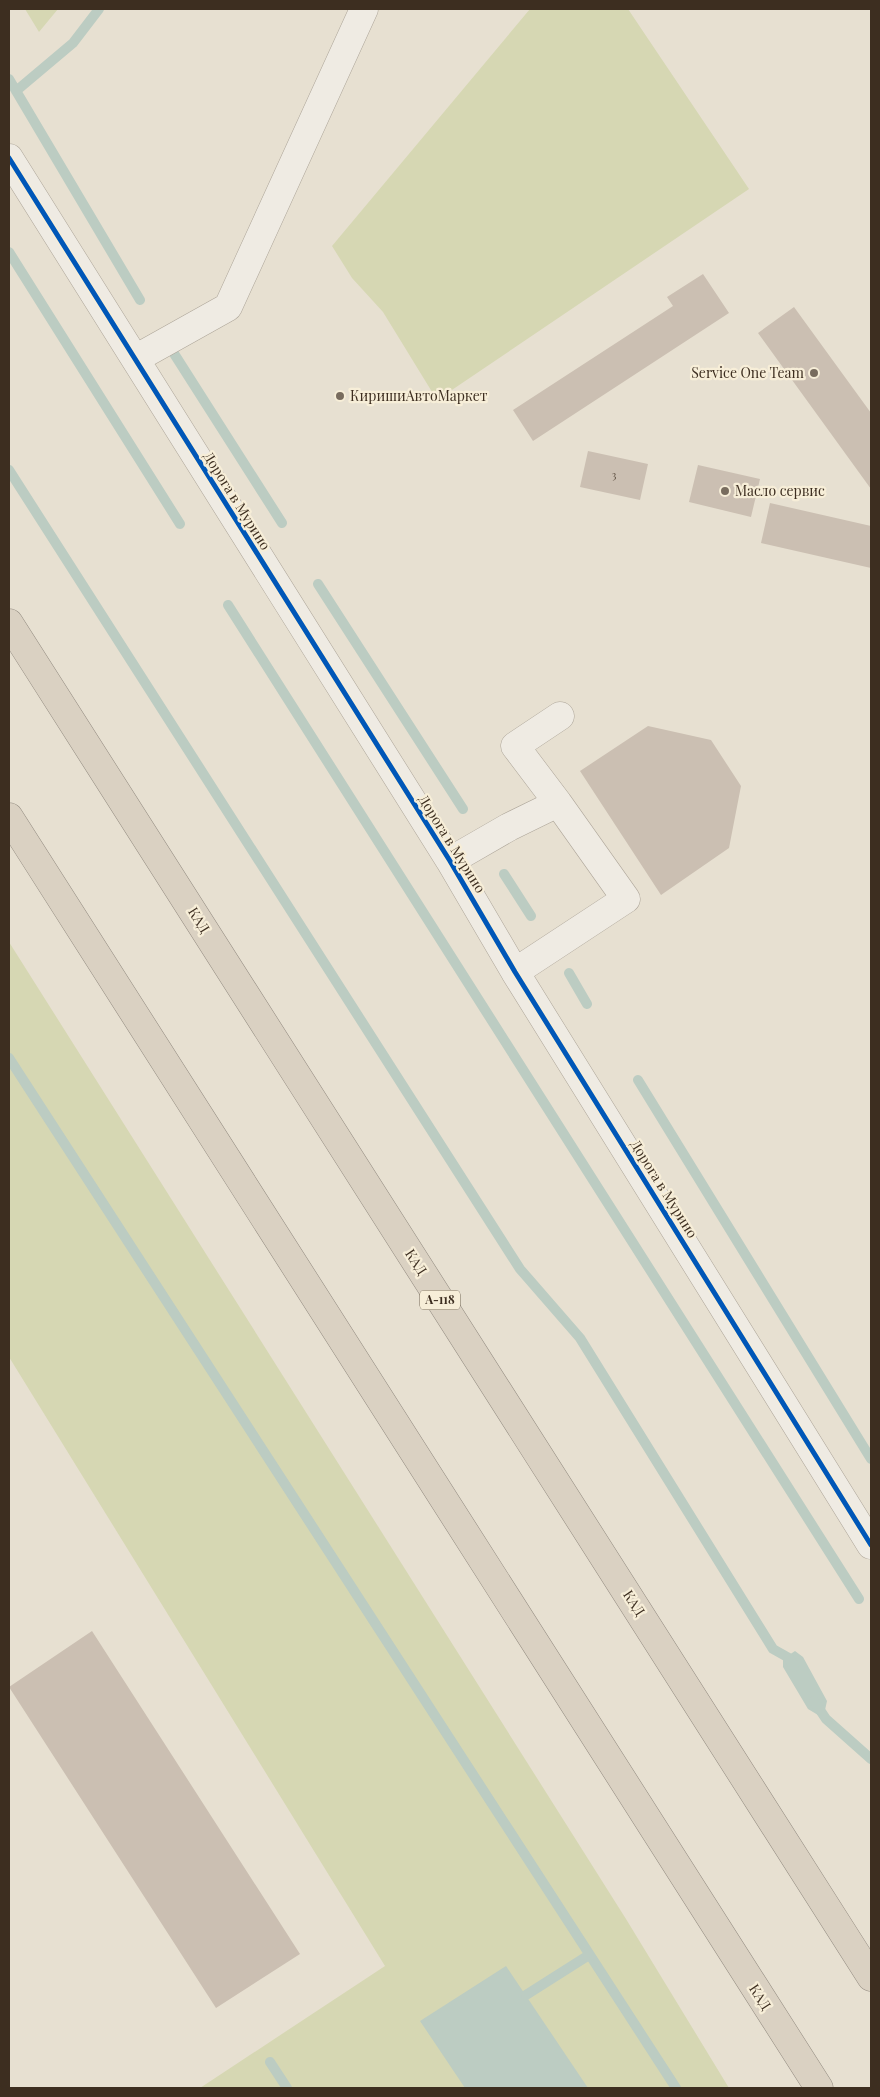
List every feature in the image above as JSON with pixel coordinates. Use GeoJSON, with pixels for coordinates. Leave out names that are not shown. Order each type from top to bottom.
{"type":"FeatureCollection","features":[{"type":"Feature","properties":{"kind":"highway","name":"КАД"},"geometry":{"type":"LineString","coordinates":[[9,623],[871,1977]]}},
{"type":"Feature","properties":{"kind":"highway","name":"КАД"},"geometry":{"type":"LineString","coordinates":[[9,817],[819,2088]]}},
{"type":"Feature","properties":{"kind":"street"},"geometry":{"type":"LineString","coordinates":[[135,359],[228,307],[364,9]]}},
{"type":"Feature","properties":{"kind":"street","name":"Дорога в Мурино"},"geometry":{"type":"LineString","coordinates":[[9,158],[450,861],[515,972],[871,1544]]}},
{"type":"Feature","properties":{"kind":"street"},"geometry":{"type":"LineString","coordinates":[[515,972],[626,899],[515,746],[560,716]]}},
{"type":"Feature","properties":{"kind":"street"},"geometry":{"type":"LineString","coordinates":[[450,861],[509,826],[558,803]]}},
{"type":"Feature","properties":{"kind":"green space"},"geometry":{"type":"Polygon","coordinates":[[[25,9],[58,9],[39,32],[25,9]]]}},
{"type":"Feature","properties":{"kind":"green space"},"geometry":{"type":"Polygon","coordinates":[[[530,9],[628,9],[749,189],[437,400],[383,312],[352,278],[332,246],[530,9]]]}},
{"type":"Feature","properties":{"kind":"green space"},"geometry":{"type":"Polygon","coordinates":[[[9,942],[626,1919],[729,2088],[200,2088],[385,1966],[9,1357],[9,942]]]}},
{"type":"Feature","properties":{"kind":"shaded area"},"geometry":{"type":"Polygon","coordinates":[[[795,1651],[803,1657],[827,1701],[825,1710],[818,1715],[808,1709],[783,1667],[783,1659],[795,1651]]]}},
{"type":"Feature","properties":{"kind":"shaded area"},"geometry":{"type":"Polygon","coordinates":[[[506,1966],[588,2088],[465,2088],[420,2021],[506,1966]]]}},
{"type":"Feature","properties":{"kind":"building"},"geometry":{"type":"Polygon","coordinates":[[[703,274],[729,313],[533,441],[513,410],[673,306],[667,297],[703,274]]]}},
{"type":"Feature","properties":{"kind":"building","name":"Service One Team"},"geometry":{"type":"Polygon","coordinates":[[[794,307],[871,413],[871,489],[758,333],[794,307]]]}},
{"type":"Feature","properties":{"kind":"building"},"geometry":{"type":"Polygon","coordinates":[[[588,451],[648,464],[640,500],[580,487],[588,451]]]}},
{"type":"Feature","properties":{"kind":"building","name":"Масло сервис"},"geometry":{"type":"Polygon","coordinates":[[[698,465],[760,479],[751,517],[689,502],[698,465]]]}},
{"type":"Feature","properties":{"kind":"building"},"geometry":{"type":"Polygon","coordinates":[[[770,503],[871,526],[871,568],[761,543],[770,503]]]}},
{"type":"Feature","properties":{"kind":"building"},"geometry":{"type":"Polygon","coordinates":[[[648,726],[711,740],[741,786],[729,848],[661,895],[580,771],[648,726]]]}},
{"type":"Feature","properties":{"kind":"building"},"geometry":{"type":"Polygon","coordinates":[[[92,1631],[300,1954],[216,2008],[9,1687],[92,1631]]]}},
{"type":"Feature","properties":{"kind":"waterway"},"geometry":{"type":"LineString","coordinates":[[16,91],[73,43],[99,9]]}},
{"type":"Feature","properties":{"kind":"waterway"},"geometry":{"type":"LineString","coordinates":[[9,79],[140,300]]}},
{"type":"Feature","properties":{"kind":"waterway"},"geometry":{"type":"LineString","coordinates":[[9,252],[180,524]]}},
{"type":"Feature","properties":{"kind":"waterway"},"geometry":{"type":"LineString","coordinates":[[173,352],[282,523]]}},
{"type":"Feature","properties":{"kind":"waterway"},"geometry":{"type":"LineString","coordinates":[[9,470],[520,1269],[580,1338],[773,1649],[789,1658],[794,1667]]}},
{"type":"Feature","properties":{"kind":"waterway"},"geometry":{"type":"LineString","coordinates":[[318,584],[463,809]]}},
{"type":"Feature","properties":{"kind":"waterway"},"geometry":{"type":"LineString","coordinates":[[228,605],[859,1599]]}},
{"type":"Feature","properties":{"kind":"waterway"},"geometry":{"type":"LineString","coordinates":[[504,874],[531,916]]}},
{"type":"Feature","properties":{"kind":"waterway"},"geometry":{"type":"LineString","coordinates":[[569,973],[587,1004]]}},
{"type":"Feature","properties":{"kind":"waterway"},"geometry":{"type":"LineString","coordinates":[[9,1058],[676,2088]]}},
{"type":"Feature","properties":{"kind":"waterway"},"geometry":{"type":"LineString","coordinates":[[638,1080],[871,1459]]}},
{"type":"Feature","properties":{"kind":"waterway"},"geometry":{"type":"LineString","coordinates":[[814,1701],[826,1719],[871,1759]]}},
{"type":"Feature","properties":{"kind":"waterway"},"geometry":{"type":"LineString","coordinates":[[526,1995],[589,1955]]}},
{"type":"Feature","properties":{"kind":"waterway"},"geometry":{"type":"LineString","coordinates":[[270,2062],[287,2088]]}},
{"type":"Feature","properties":{"kind":"cycle path"},"geometry":{"type":"LineString","coordinates":[[9,158],[450,861],[515,972],[871,1545]]}},
{"type":"Feature","properties":{"kind":"place","name":"Service One Team"},"geometry":{"type":"Point","coordinates":[814,373]}},
{"type":"Feature","properties":{"kind":"place","name":"КиришиАвтоМаркет"},"geometry":{"type":"Point","coordinates":[340,396]}},
{"type":"Feature","properties":{"kind":"place","name":"Масло сервис"},"geometry":{"type":"Point","coordinates":[725,491]}}]}
